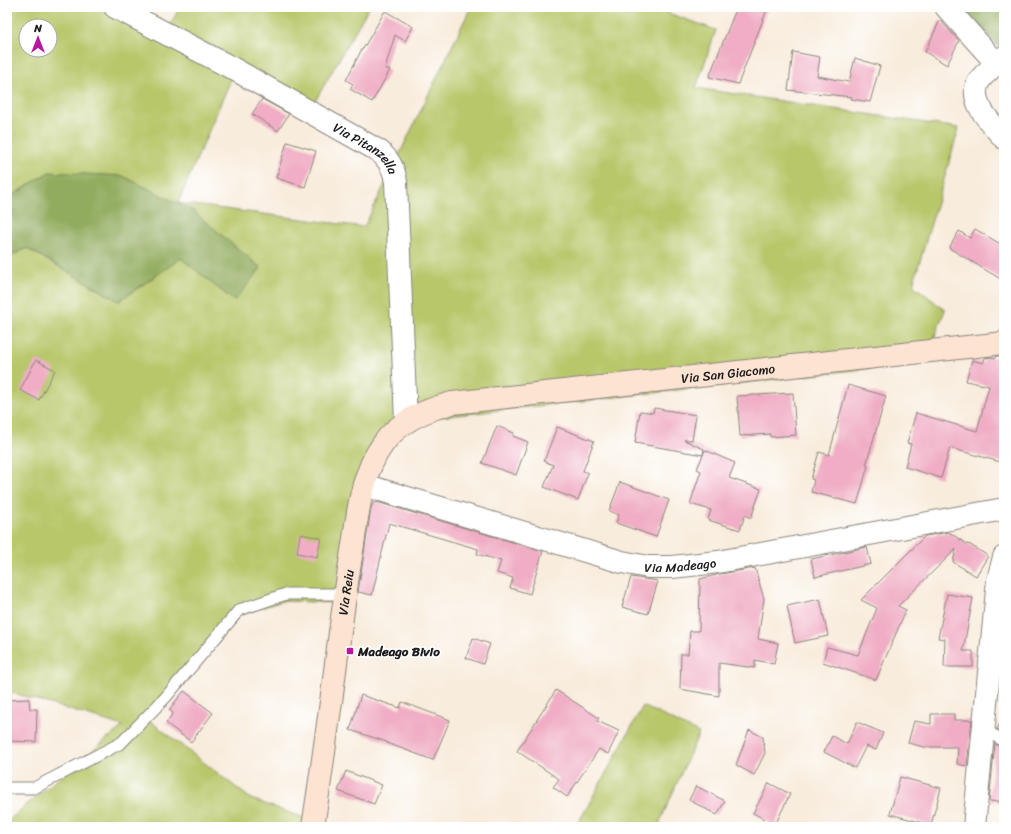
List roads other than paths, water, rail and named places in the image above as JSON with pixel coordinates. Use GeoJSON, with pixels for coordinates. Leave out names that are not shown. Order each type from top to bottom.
{"type":"FeatureCollection","features":[{"type":"Feature","properties":{"kind":"street","name":"Via Pitanzella"},"geometry":{"type":"LineString","coordinates":[[115,7],[232,68],[379,151],[386,157],[395,173],[396,182],[406,422]]}},
{"type":"Feature","properties":{"kind":"street"},"geometry":{"type":"LineString","coordinates":[[946,7],[1000,61],[978,82],[976,94],[979,107],[1004,138]]}},
{"type":"Feature","properties":{"kind":"street","name":"Via San Giacomo"},"geometry":{"type":"LineString","coordinates":[[452,403],[1004,343]]}},
{"type":"Feature","properties":{"kind":"street","name":"Via Reiu"},"geometry":{"type":"LineString","coordinates":[[313,827],[345,594],[360,498],[376,455],[383,443],[393,431],[430,409],[452,403]]}},
{"type":"Feature","properties":{"kind":"street","name":"Via Madeago"},"geometry":{"type":"LineString","coordinates":[[364,486],[622,562],[648,567],[672,567],[718,562],[1004,509]]}},
{"type":"Feature","properties":{"kind":"street"},"geometry":{"type":"LineString","coordinates":[[974,827],[983,729],[1004,557]]}},
{"type":"Feature","properties":{"kind":"lane"},"geometry":{"type":"LineString","coordinates":[[7,788],[34,788],[121,743],[165,698],[239,610],[286,594],[345,594]]}},
{"type":"Feature","properties":{"kind":"lane"},"geometry":{"type":"LineString","coordinates":[[983,729],[1004,741]]}},
{"type":"Feature","properties":{"kind":"place","name":"Madeago Bivio"},"geometry":{"type":"Point","coordinates":[350,651]}}]}
